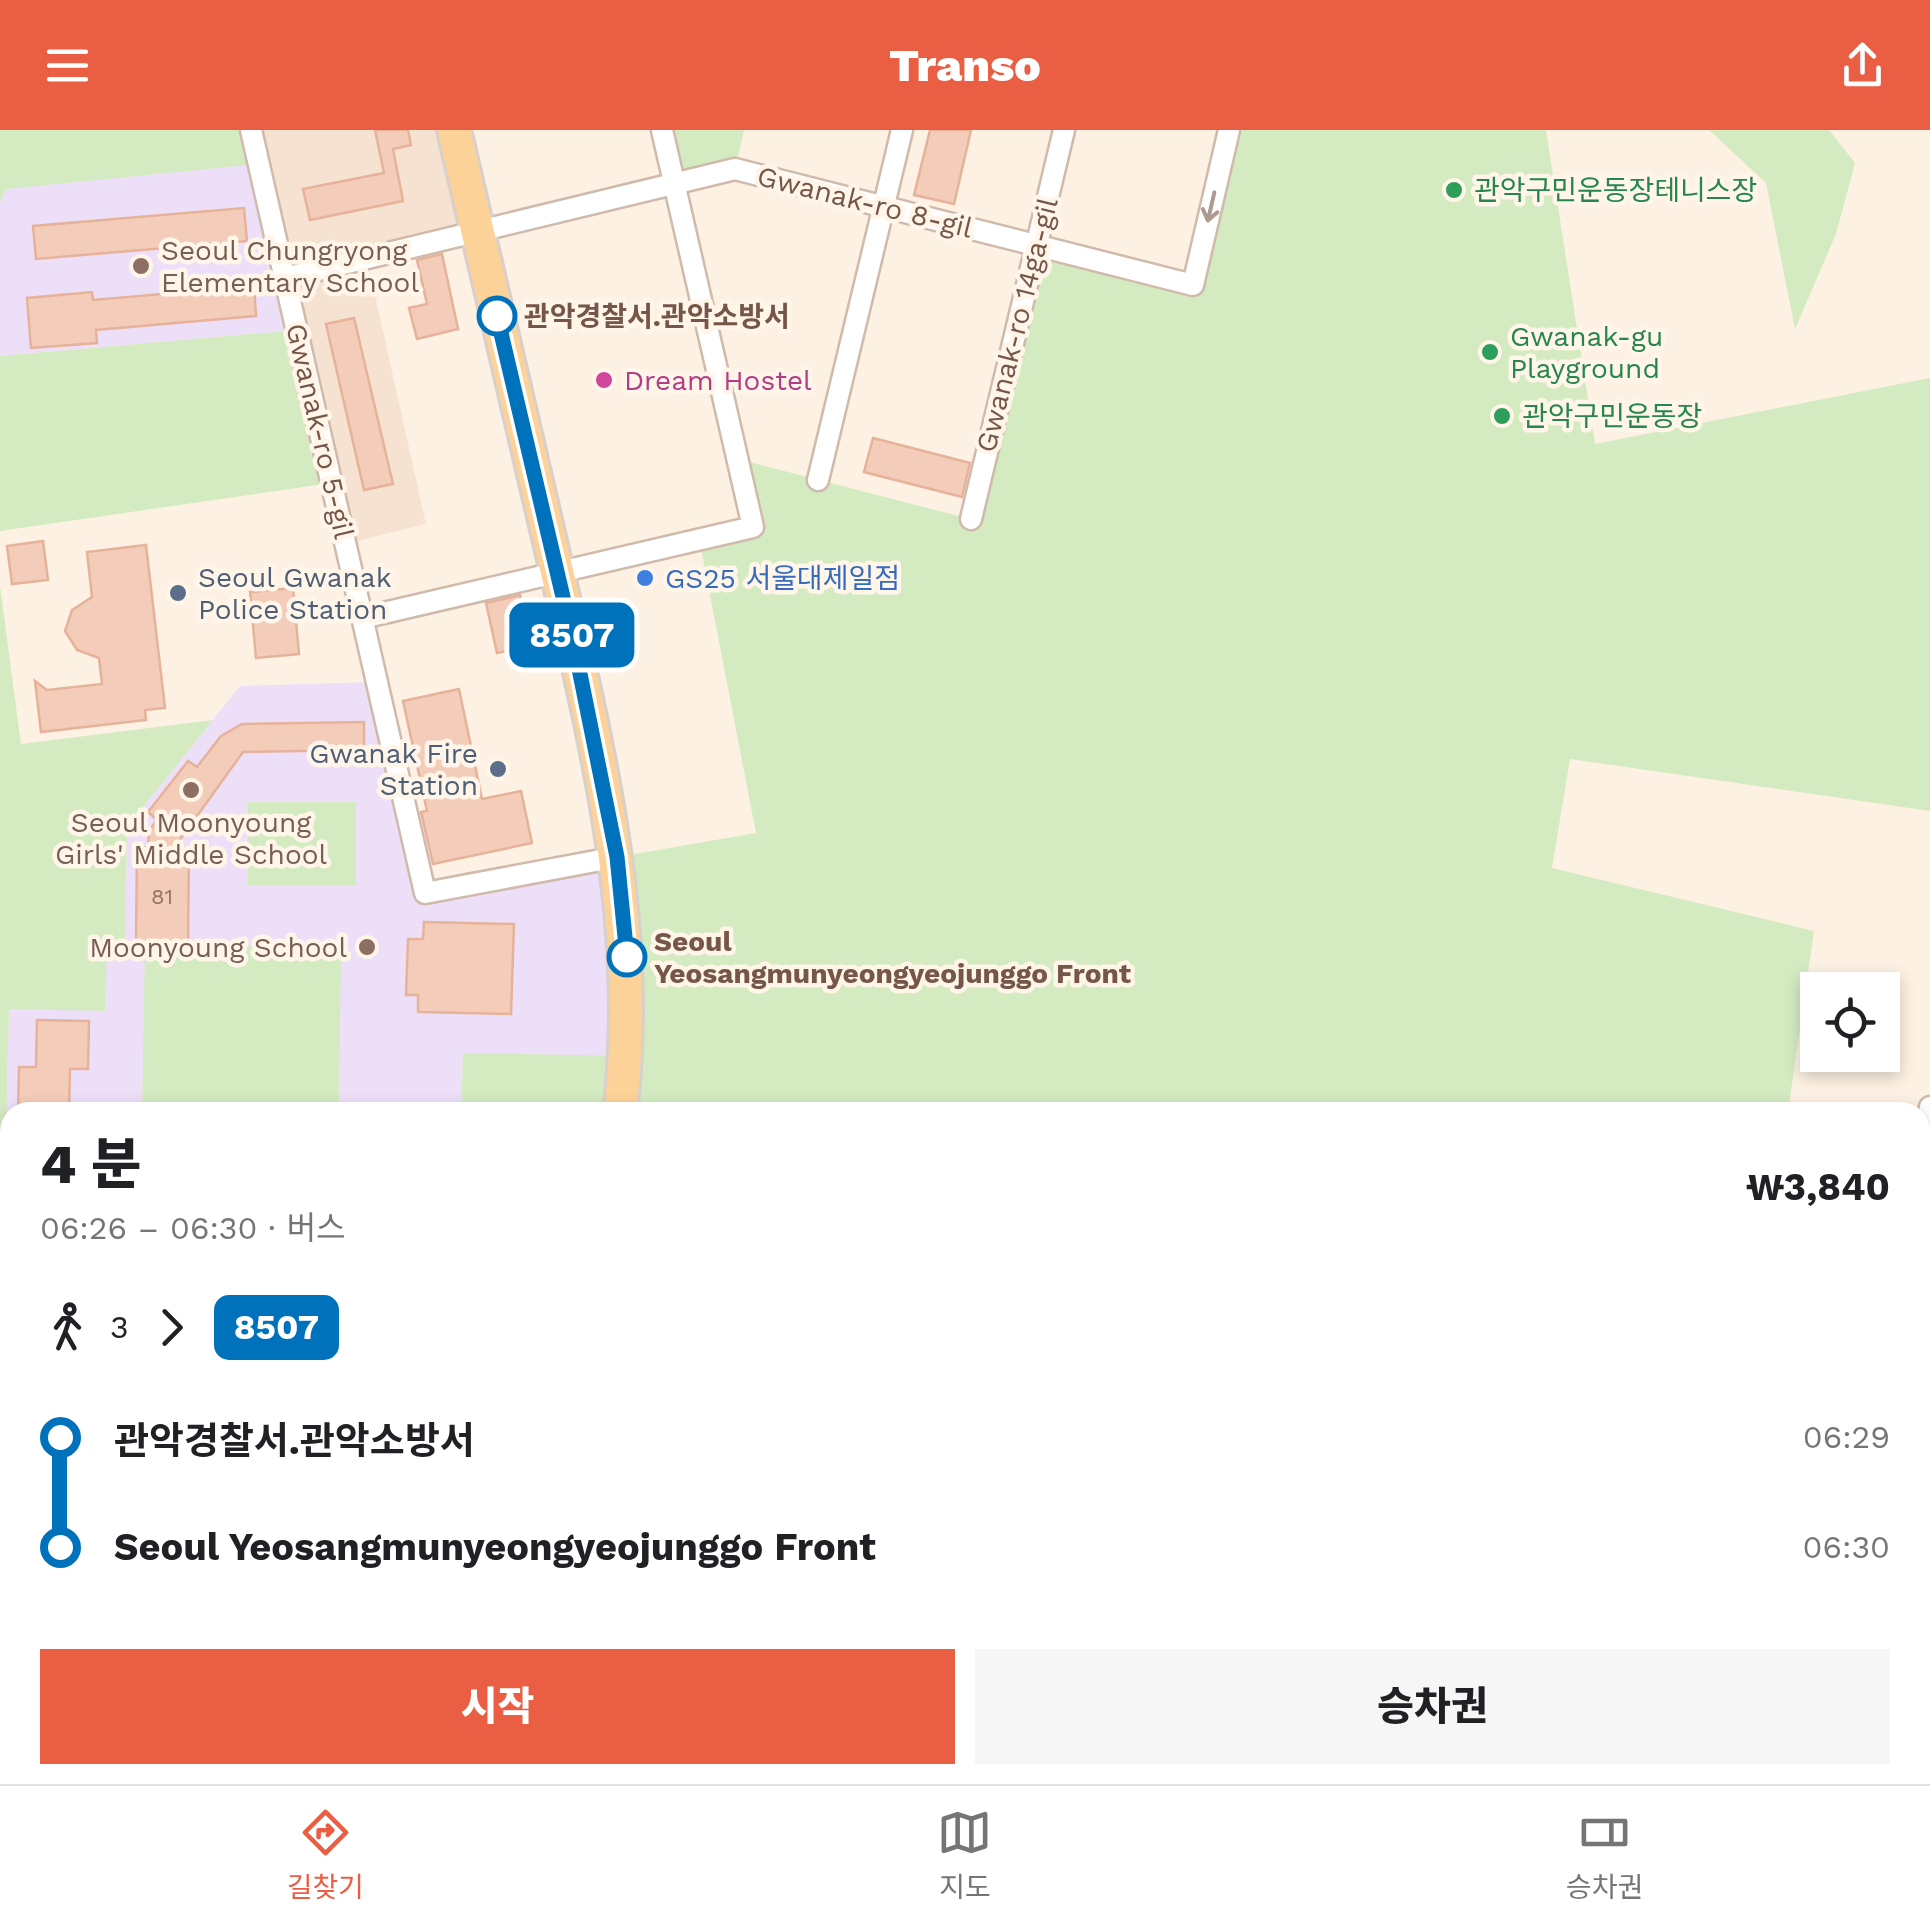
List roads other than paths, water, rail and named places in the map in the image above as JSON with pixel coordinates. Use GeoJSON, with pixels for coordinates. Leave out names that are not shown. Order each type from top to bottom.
{"type":"FeatureCollection","features":[{"type":"Feature","properties":{"kind":"main road"},"geometry":{"type":"LineString","coordinates":[[454,130],[556,570],[617,857],[628,1006],[621,1102]]}},
{"type":"Feature","properties":{"kind":"street","name":"Gwanak-ro 5-gil"},"geometry":{"type":"LineString","coordinates":[[251,130],[425,893],[617,857]]}},
{"type":"Feature","properties":{"kind":"street"},"geometry":{"type":"LineString","coordinates":[[362,618],[754,527],[662,130]]}},
{"type":"Feature","properties":{"kind":"street"},"geometry":{"type":"LineString","coordinates":[[818,480],[902,130]]}},
{"type":"Feature","properties":{"kind":"street","name":"Gwanak-ro 14ga-gil"},"geometry":{"type":"LineString","coordinates":[[970,519],[1064,130]]}},
{"type":"Feature","properties":{"kind":"street","name":"Gwanak-ro 8-gil"},"geometry":{"type":"LineString","coordinates":[[285,278],[735,169],[1193,285],[1229,130]]}},
{"type":"Feature","properties":{"kind":"place","name":"관악구민운동장테니스장"},"geometry":{"type":"Point","coordinates":[1454,190]}},
{"type":"Feature","properties":{"kind":"place","name":"Seoul Chungryong Elementary School"},"geometry":{"type":"Point","coordinates":[141,266]}},
{"type":"Feature","properties":{"kind":"place","name":"관악경찰서.관악소방서"},"geometry":{"type":"Point","coordinates":[497,316]}},
{"type":"Feature","properties":{"kind":"place","name":"Gwanak-gu Playground"},"geometry":{"type":"Point","coordinates":[1490,352]}},
{"type":"Feature","properties":{"kind":"place","name":"Dream Hostel"},"geometry":{"type":"Point","coordinates":[604,380]}},
{"type":"Feature","properties":{"kind":"place","name":"관악구민운동장"},"geometry":{"type":"Point","coordinates":[1502,416]}},
{"type":"Feature","properties":{"kind":"place","name":"GS25 서울대제일점"},"geometry":{"type":"Point","coordinates":[645,578]}},
{"type":"Feature","properties":{"kind":"place","name":"Seoul Gwanak Police Station"},"geometry":{"type":"Point","coordinates":[178,593]}},
{"type":"Feature","properties":{"kind":"place","name":"Gwanak Fire Station"},"geometry":{"type":"Point","coordinates":[498,769]}},
{"type":"Feature","properties":{"kind":"place","name":"Seoul Moonyoung Girls' Middle School"},"geometry":{"type":"Point","coordinates":[191,790]}},
{"type":"Feature","properties":{"kind":"place","name":"Moonyoung School"},"geometry":{"type":"Point","coordinates":[367,947]}},
{"type":"Feature","properties":{"kind":"place","name":"Seoul Yeosangmunyeongyeojunggo Front"},"geometry":{"type":"Point","coordinates":[627,957]}}]}
